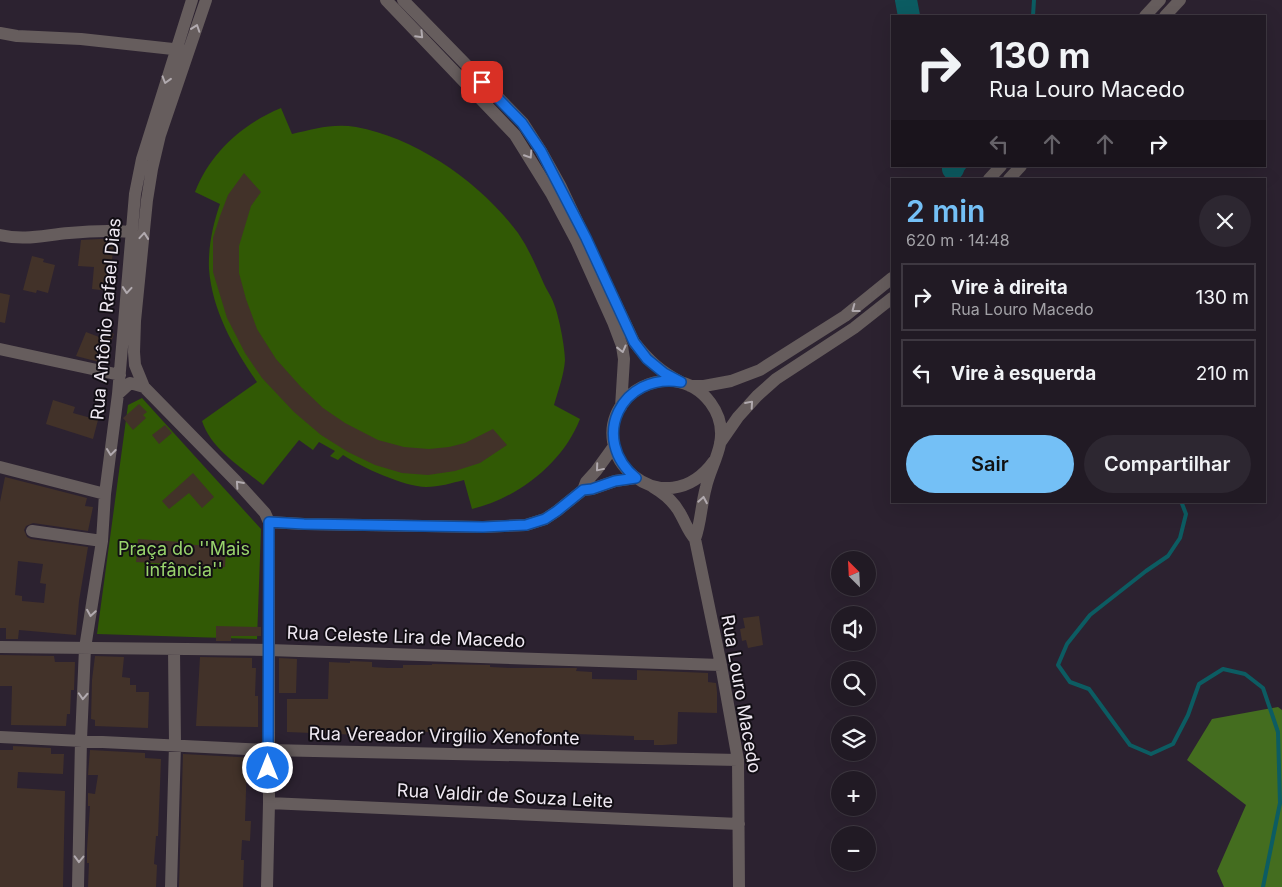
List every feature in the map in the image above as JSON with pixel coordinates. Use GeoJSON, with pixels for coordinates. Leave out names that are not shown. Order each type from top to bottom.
{"type":"FeatureCollection","features":[{"type":"Feature","properties":{"kind":"street","name":"Rua Antônio Rafael Dias"},"geometry":{"type":"LineString","coordinates":[[192,0],[175,49],[142,159],[135,194],[131,232],[135,271],[134,352],[136,365],[144,387],[236,481],[265,513],[269,522]]}},
{"type":"Feature","properties":{"kind":"street","name":"Rua Antônio Rafael Dias"},"geometry":{"type":"LineString","coordinates":[[78,887],[85,648],[102,541],[120,375],[135,271],[152,170],[160,135],[206,0]]}},
{"type":"Feature","properties":{"kind":"street"},"geometry":{"type":"LineString","coordinates":[[386,0],[515,135],[551,193],[577,242],[622,346],[624,359],[621,407],[614,426],[614,446],[622,464],[636,478],[654,487],[673,488],[683,486],[701,476],[714,462],[720,443],[720,423],[712,405],[706,397],[664,373],[647,359],[634,342],[561,187],[541,151],[522,123],[402,0]]}},
{"type":"Feature","properties":{"kind":"street"},"geometry":{"type":"LineString","coordinates":[[1146,15],[1160,0]]}},
{"type":"Feature","properties":{"kind":"street"},"geometry":{"type":"LineString","coordinates":[[1166,15],[1180,0]]}},
{"type":"Feature","properties":{"kind":"street"},"geometry":{"type":"LineString","coordinates":[[0,33],[17,36],[81,39],[188,52]]}},
{"type":"Feature","properties":{"kind":"street"},"geometry":{"type":"LineString","coordinates":[[990,178],[1000,167]]}},
{"type":"Feature","properties":{"kind":"street"},"geometry":{"type":"LineString","coordinates":[[1010,178],[1020,167]]}},
{"type":"Feature","properties":{"kind":"street"},"geometry":{"type":"LineString","coordinates":[[0,235],[11,238],[40,238],[93,230],[131,232]]}},
{"type":"Feature","properties":{"kind":"street"},"geometry":{"type":"LineString","coordinates":[[621,407],[634,392],[651,383],[671,381],[704,386],[731,381],[760,370],[845,316],[891,279]]}},
{"type":"Feature","properties":{"kind":"street"},"geometry":{"type":"LineString","coordinates":[[720,443],[744,410],[776,379],[854,328],[891,299]]}},
{"type":"Feature","properties":{"kind":"street"},"geometry":{"type":"LineString","coordinates":[[0,349],[120,375]]}},
{"type":"Feature","properties":{"kind":"street"},"geometry":{"type":"LineString","coordinates":[[118,394],[130,383],[144,387]]}},
{"type":"Feature","properties":{"kind":"street"},"geometry":{"type":"LineString","coordinates":[[267,887],[269,802],[269,522],[483,527],[526,525],[551,515],[583,490],[586,482],[614,446]]}},
{"type":"Feature","properties":{"kind":"street","name":"Rua Louro Macedo"},"geometry":{"type":"LineString","coordinates":[[695,539],[699,528],[704,494],[714,462]]}},
{"type":"Feature","properties":{"kind":"street"},"geometry":{"type":"LineString","coordinates":[[0,467],[106,494]]}},
{"type":"Feature","properties":{"kind":"street"},"geometry":{"type":"LineString","coordinates":[[583,490],[615,481],[636,478]]}},
{"type":"Feature","properties":{"kind":"street","name":"Rua Louro Macedo"},"geometry":{"type":"LineString","coordinates":[[654,487],[662,492],[675,506],[688,531],[695,539],[738,760],[739,887]]}},
{"type":"Feature","properties":{"kind":"street"},"geometry":{"type":"LineString","coordinates":[[32,530],[102,541]]}},
{"type":"Feature","properties":{"kind":"street","name":"Rua Celeste Lira de Macedo"},"geometry":{"type":"LineString","coordinates":[[0,647],[269,650],[721,665]]}},
{"type":"Feature","properties":{"kind":"street"},"geometry":{"type":"LineString","coordinates":[[171,887],[175,744],[174,649]]}},
{"type":"Feature","properties":{"kind":"street","name":"Rua Vereador Virgílio Xenofonte"},"geometry":{"type":"LineString","coordinates":[[0,737],[268,750],[738,760]]}},
{"type":"Feature","properties":{"kind":"street","name":"Rua Valdir de Souza Leite"},"geometry":{"type":"LineString","coordinates":[[269,802],[739,824]]}},
{"type":"Feature","properties":{"kind":"green space"},"geometry":{"type":"Polygon","coordinates":[[[281,108],[292,134],[332,126],[356,127],[402,141],[424,152],[467,180],[503,215],[522,239],[553,301],[558,316],[565,360],[554,405],[580,419],[562,450],[550,464],[522,487],[489,504],[472,509],[464,480],[431,487],[407,484],[372,470],[343,455],[338,460],[330,456],[335,451],[319,442],[313,450],[299,440],[263,485],[219,449],[206,431],[202,421],[257,382],[232,343],[219,314],[211,284],[209,269],[210,244],[220,204],[195,192],[209,165],[229,141],[253,122],[281,108]]]}},
{"type":"Feature","properties":{"kind":"green space","name":"Praça do ''Mais infância''"},"geometry":{"type":"Polygon","coordinates":[[[142,398],[261,529],[257,639],[97,634],[128,405],[142,398]]]}},
{"type":"Feature","properties":{"kind":"green space"},"geometry":{"type":"Polygon","coordinates":[[[1278,707],[1282,710],[1282,887],[1224,887],[1217,871],[1246,805],[1187,760],[1212,719],[1278,707]]]}},
{"type":"Feature","properties":{"kind":"building"},"geometry":{"type":"Polygon","coordinates":[[[244,173],[261,192],[251,206],[239,246],[239,273],[257,329],[276,359],[301,387],[323,408],[345,423],[378,440],[404,447],[429,449],[465,443],[493,429],[507,445],[480,463],[455,471],[428,475],[402,473],[375,465],[348,452],[321,435],[294,412],[262,378],[245,353],[227,318],[213,272],[213,238],[228,195],[244,173]]]}},
{"type":"Feature","properties":{"kind":"building"},"geometry":{"type":"Polygon","coordinates":[[[81,240],[114,240],[109,291],[92,289],[94,267],[78,266],[81,240]]]}},
{"type":"Feature","properties":{"kind":"building"},"geometry":{"type":"Polygon","coordinates":[[[32,256],[44,259],[43,262],[55,265],[48,293],[37,290],[36,293],[23,290],[32,256]]]}},
{"type":"Feature","properties":{"kind":"building"},"geometry":{"type":"Polygon","coordinates":[[[0,293],[10,295],[5,323],[0,322],[0,293]]]}},
{"type":"Feature","properties":{"kind":"building"},"geometry":{"type":"Polygon","coordinates":[[[102,329],[114,334],[103,363],[76,356],[86,332],[99,337],[102,329]]]}},
{"type":"Feature","properties":{"kind":"building"},"geometry":{"type":"Polygon","coordinates":[[[53,400],[75,407],[73,413],[98,420],[93,439],[46,424],[53,400]]]}},
{"type":"Feature","properties":{"kind":"building"},"geometry":{"type":"Polygon","coordinates":[[[139,404],[147,412],[143,415],[146,418],[133,430],[123,418],[139,404]]]}},
{"type":"Feature","properties":{"kind":"building"},"geometry":{"type":"Polygon","coordinates":[[[165,425],[172,433],[159,444],[152,435],[165,425]]]}},
{"type":"Feature","properties":{"kind":"building"},"geometry":{"type":"Polygon","coordinates":[[[193,473],[214,497],[202,508],[189,493],[169,509],[162,501],[193,473]]]}},
{"type":"Feature","properties":{"kind":"building"},"geometry":{"type":"Polygon","coordinates":[[[5,477],[87,498],[85,506],[93,507],[88,531],[33,523],[26,526],[24,530],[27,537],[31,539],[88,547],[79,601],[76,635],[19,630],[18,639],[6,639],[6,628],[0,628],[0,502],[5,477]],[[18,561],[15,595],[22,596],[22,601],[44,603],[46,584],[40,583],[43,564],[18,561]]]}},
{"type":"Feature","properties":{"kind":"building"},"geometry":{"type":"Polygon","coordinates":[[[138,539],[226,547],[225,567],[136,562],[138,539]]]}},
{"type":"Feature","properties":{"kind":"building"},"geometry":{"type":"Polygon","coordinates":[[[759,616],[763,645],[748,648],[746,640],[742,641],[740,629],[745,628],[743,618],[759,616]]]}},
{"type":"Feature","properties":{"kind":"building"},"geometry":{"type":"Polygon","coordinates":[[[216,626],[261,627],[261,636],[231,636],[231,641],[216,641],[216,626]]]}},
{"type":"Feature","properties":{"kind":"building"},"geometry":{"type":"Polygon","coordinates":[[[0,655],[54,656],[55,662],[75,662],[74,690],[71,690],[70,714],[67,714],[66,726],[11,725],[12,686],[0,686],[0,655]]]}},
{"type":"Feature","properties":{"kind":"building"},"geometry":{"type":"Polygon","coordinates":[[[95,656],[124,657],[122,677],[130,678],[130,685],[136,685],[136,692],[149,692],[148,728],[95,726],[95,720],[91,719],[95,656]]]}},
{"type":"Feature","properties":{"kind":"building"},"geometry":{"type":"Polygon","coordinates":[[[200,657],[252,658],[252,668],[256,668],[255,696],[258,696],[258,727],[196,726],[200,657]]]}},
{"type":"Feature","properties":{"kind":"building"},"geometry":{"type":"Polygon","coordinates":[[[279,658],[297,659],[296,693],[279,693],[279,658]]]}},
{"type":"Feature","properties":{"kind":"building"},"geometry":{"type":"Polygon","coordinates":[[[350,661],[372,662],[372,667],[388,668],[403,668],[403,665],[432,664],[490,665],[490,667],[511,668],[577,668],[576,671],[592,672],[592,679],[637,680],[637,670],[708,673],[708,682],[716,683],[717,713],[678,712],[677,744],[663,745],[654,745],[654,740],[634,740],[634,736],[575,734],[575,738],[554,737],[554,740],[501,739],[501,732],[482,731],[482,737],[459,737],[459,733],[402,731],[402,735],[386,734],[386,736],[287,732],[287,699],[328,699],[329,662],[350,663],[350,661]]]}},
{"type":"Feature","properties":{"kind":"building"},"geometry":{"type":"Polygon","coordinates":[[[13,746],[51,748],[51,754],[64,754],[63,774],[18,772],[17,788],[65,791],[63,887],[0,887],[0,750],[13,750],[13,746]]]}},
{"type":"Feature","properties":{"kind":"building"},"geometry":{"type":"Polygon","coordinates":[[[90,750],[145,753],[145,758],[161,759],[158,836],[156,836],[154,864],[157,865],[156,887],[88,887],[89,863],[87,863],[87,849],[90,806],[88,806],[88,793],[95,794],[98,775],[88,775],[90,750]]]}},
{"type":"Feature","properties":{"kind":"building"},"geometry":{"type":"Polygon","coordinates":[[[183,754],[256,758],[256,762],[247,762],[245,821],[251,821],[250,841],[242,840],[241,860],[244,860],[243,887],[179,887],[183,754]]]}},
{"type":"Feature","properties":{"kind":"waterway"},"geometry":{"type":"LineString","coordinates":[[906,0],[909,15]]}},
{"type":"Feature","properties":{"kind":"waterway"},"geometry":{"type":"LineString","coordinates":[[1033,15],[1034,0]]}},
{"type":"Feature","properties":{"kind":"waterway"},"geometry":{"type":"LineString","coordinates":[[959,174],[964,167]]}},
{"type":"Feature","properties":{"kind":"waterway"},"geometry":{"type":"LineString","coordinates":[[1182,503],[1186,514],[1180,538],[1168,556],[1090,615],[1067,644],[1058,665],[1070,682],[1089,689],[1130,745],[1151,754],[1173,744],[1188,715],[1199,684],[1223,669],[1245,674],[1263,688],[1278,732],[1280,803],[1263,887]]}},
{"type":"Feature","properties":{"kind":"route"},"geometry":{"type":"LineString","coordinates":[[268,768],[269,522],[506,527],[526,525],[545,519],[583,490],[615,481],[636,478],[622,464],[614,446],[613,436],[616,416],[626,399],[642,387],[661,381],[681,382],[664,373],[647,359],[634,342],[586,238],[541,151],[522,123],[482,82]]}}]}
